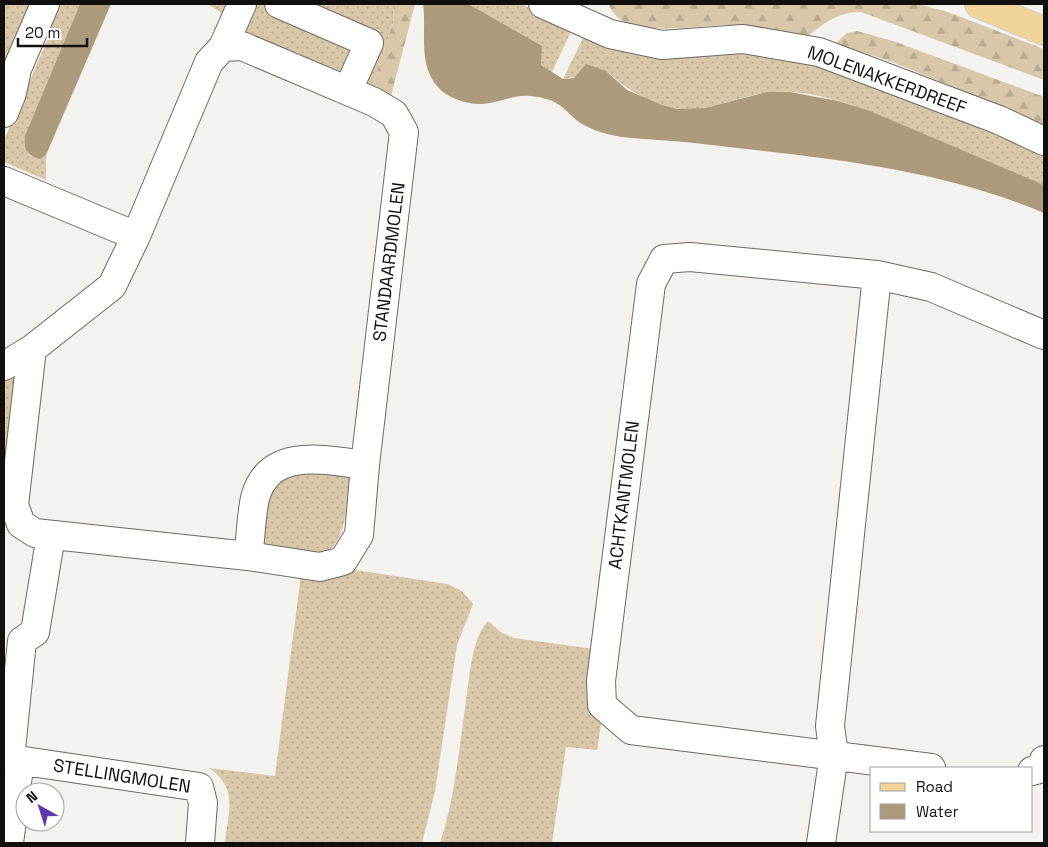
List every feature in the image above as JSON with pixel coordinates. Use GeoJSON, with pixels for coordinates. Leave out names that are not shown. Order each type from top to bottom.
{"type":"FeatureCollection","features":[{"type":"Feature","properties":{"kind":"main road"},"geometry":{"type":"LineString","coordinates":[[979,4],[1044,31]]}},
{"type":"Feature","properties":{"kind":"street"},"geometry":{"type":"LineString","coordinates":[[4,113],[12,93],[11,77],[44,4]]}},
{"type":"Feature","properties":{"kind":"street"},"geometry":{"type":"LineString","coordinates":[[4,366],[32,349],[112,286],[136,236],[208,62],[223,47],[242,4]]}},
{"type":"Feature","properties":{"kind":"street"},"geometry":{"type":"LineString","coordinates":[[280,4],[369,43],[348,90]]}},
{"type":"Feature","properties":{"kind":"street","name":"MOLENAKKERDREEF"},"geometry":{"type":"LineString","coordinates":[[543,4],[584,13],[610,34],[662,45],[743,38],[819,52],[999,120],[1044,140]]}},
{"type":"Feature","properties":{"kind":"street","name":"STANDAARDMOLEN"},"geometry":{"type":"LineString","coordinates":[[32,349],[14,504],[13,529],[51,535],[248,556],[320,567],[343,561],[359,535],[365,465],[404,132],[394,114],[374,102],[242,46],[223,47]]}},
{"type":"Feature","properties":{"kind":"street"},"geometry":{"type":"LineString","coordinates":[[4,181],[136,236]]}},
{"type":"Feature","properties":{"kind":"street","name":"ACHTKANTMOLEN"},"geometry":{"type":"LineString","coordinates":[[923,767],[631,730],[602,705],[601,681],[651,284],[664,259],[690,257],[878,275],[931,287],[1044,335]]}},
{"type":"Feature","properties":{"kind":"street"},"geometry":{"type":"LineString","coordinates":[[821,843],[834,755],[830,726],[878,275]]}},
{"type":"Feature","properties":{"kind":"street"},"geometry":{"type":"LineString","coordinates":[[248,556],[255,497],[263,480],[284,463],[307,458],[365,465]]}},
{"type":"Feature","properties":{"kind":"street"},"geometry":{"type":"LineString","coordinates":[[10,843],[11,759],[22,641],[35,632],[51,535]]}},
{"type":"Feature","properties":{"kind":"street","name":"STELLINGMOLEN"},"geometry":{"type":"LineString","coordinates":[[11,759],[199,787],[203,803],[200,843]]}},
{"type":"Feature","properties":{"kind":"green space"},"geometry":{"type":"Polygon","coordinates":[[[4,4],[31,4],[4,63],[4,4]]]}},
{"type":"Feature","properties":{"kind":"green space"},"geometry":{"type":"Polygon","coordinates":[[[56,4],[80,4],[24,144],[29,155],[40,159],[46,155],[46,180],[4,162],[4,140],[51,32],[43,32],[56,4]]]}},
{"type":"Feature","properties":{"kind":"green space"},"geometry":{"type":"Polygon","coordinates":[[[207,4],[394,5],[393,23],[371,90],[216,40],[222,13],[207,4]]]}},
{"type":"Feature","properties":{"kind":"green space"},"geometry":{"type":"Polygon","coordinates":[[[394,4],[415,4],[390,100],[371,90],[393,23],[394,4]]]}},
{"type":"Feature","properties":{"kind":"green space"},"geometry":{"type":"Polygon","coordinates":[[[468,4],[521,4],[572,29],[552,72],[541,65],[468,4]]]}},
{"type":"Feature","properties":{"kind":"green space"},"geometry":{"type":"Polygon","coordinates":[[[609,4],[918,4],[948,12],[1044,49],[1044,80],[861,12],[838,16],[807,37],[779,30],[730,25],[682,28],[644,27],[628,23],[616,16],[609,4]]]}},
{"type":"Feature","properties":{"kind":"green space"},"geometry":{"type":"Polygon","coordinates":[[[857,31],[893,41],[1044,97],[1044,124],[890,61],[835,44],[847,33],[857,31]]]}},
{"type":"Feature","properties":{"kind":"green space"},"geometry":{"type":"Polygon","coordinates":[[[585,34],[742,48],[793,57],[1044,151],[1044,185],[863,109],[809,94],[790,92],[768,93],[705,108],[677,109],[664,106],[639,95],[606,71],[563,79],[585,34]]]}},
{"type":"Feature","properties":{"kind":"green space"},"geometry":{"type":"Polygon","coordinates":[[[18,363],[4,474],[4,375],[18,363]]]}},
{"type":"Feature","properties":{"kind":"green space"},"geometry":{"type":"Polygon","coordinates":[[[350,470],[347,506],[341,533],[336,543],[328,551],[318,554],[303,554],[256,548],[261,502],[287,471],[350,470]]]}},
{"type":"Feature","properties":{"kind":"green space"},"geometry":{"type":"Polygon","coordinates":[[[342,568],[447,584],[462,591],[473,604],[457,645],[435,791],[422,843],[225,843],[229,811],[228,792],[225,784],[209,768],[275,776],[301,575],[342,568]]]}},
{"type":"Feature","properties":{"kind":"green space"},"geometry":{"type":"Polygon","coordinates":[[[488,621],[502,633],[514,638],[601,650],[603,711],[597,750],[566,747],[552,843],[440,843],[453,791],[472,659],[478,638],[488,621]]]}},
{"type":"Feature","properties":{"kind":"water"},"geometry":{"type":"Polygon","coordinates":[[[80,4],[111,4],[46,155],[40,159],[29,154],[25,148],[25,136],[80,4]]]}},
{"type":"Feature","properties":{"kind":"water"},"geometry":{"type":"Polygon","coordinates":[[[423,4],[468,4],[542,46],[541,65],[563,79],[574,78],[586,64],[606,71],[627,90],[662,105],[678,109],[705,108],[767,92],[790,92],[838,101],[870,111],[1044,185],[1044,213],[960,184],[872,166],[783,153],[608,134],[582,124],[551,100],[531,96],[519,96],[483,104],[459,100],[438,87],[431,78],[427,68],[424,47],[423,4]]]}}]}
